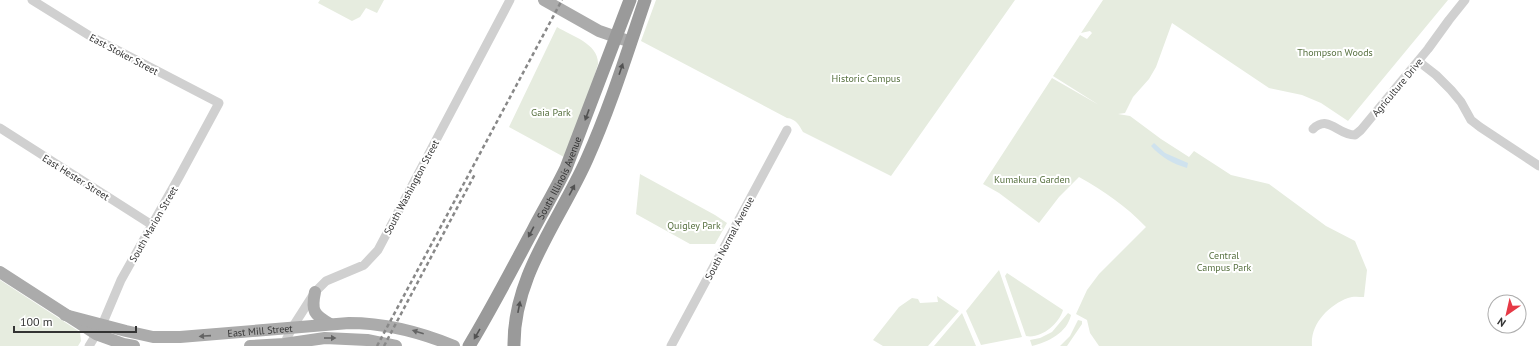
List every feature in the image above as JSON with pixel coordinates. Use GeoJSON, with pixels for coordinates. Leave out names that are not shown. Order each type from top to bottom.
{"type":"FeatureCollection","features":[{"type":"Feature","properties":{"kind":"highway","name":"South Illinois Avenue"},"geometry":{"type":"LineString","coordinates":[[470,346],[533,229],[557,188],[584,125],[615,37],[630,0]]}},
{"type":"Feature","properties":{"kind":"highway","name":"South Illinois Avenue"},"geometry":{"type":"LineString","coordinates":[[514,346],[519,305],[534,260],[588,158],[645,0]]}},
{"type":"Feature","properties":{"kind":"main road"},"geometry":{"type":"LineString","coordinates":[[544,0],[598,31],[631,42]]}},
{"type":"Feature","properties":{"kind":"main road","name":"East Mill Street"},"geometry":{"type":"LineString","coordinates":[[0,272],[65,315],[99,330],[123,344],[134,346]]}},
{"type":"Feature","properties":{"kind":"main road"},"geometry":{"type":"LineString","coordinates":[[315,292],[313,302],[314,311],[318,317],[330,324]]}},
{"type":"Feature","properties":{"kind":"main road","name":"East Mill Street"},"geometry":{"type":"LineString","coordinates":[[99,330],[153,337],[180,337],[330,324],[368,323],[414,331],[454,346]]}},
{"type":"Feature","properties":{"kind":"main road","name":"East Mill Street"},"geometry":{"type":"LineString","coordinates":[[250,346],[283,345],[325,338],[348,338],[396,346]]}},
{"type":"Feature","properties":{"kind":"street","name":"East Stoker Street"},"geometry":{"type":"LineString","coordinates":[[32,0],[90,36],[219,103]]}},
{"type":"Feature","properties":{"kind":"street","name":"South Washington Street"},"geometry":{"type":"LineString","coordinates":[[283,345],[315,292],[326,281],[364,265],[378,250],[510,0]]}},
{"type":"Feature","properties":{"kind":"street","name":"Agriculture Drive"},"geometry":{"type":"LineString","coordinates":[[1313,129],[1318,124],[1324,123],[1332,125],[1347,135],[1355,135],[1418,61],[1465,0]]}},
{"type":"Feature","properties":{"kind":"street"},"geometry":{"type":"LineString","coordinates":[[1418,61],[1436,75],[1451,90],[1464,105],[1471,120],[1480,128],[1539,166]]}},
{"type":"Feature","properties":{"kind":"street","name":"South Marion Street"},"geometry":{"type":"LineString","coordinates":[[89,346],[99,330],[121,280],[219,103]]}},
{"type":"Feature","properties":{"kind":"street","name":"East Hester Street"},"geometry":{"type":"LineString","coordinates":[[0,128],[152,225]]}},
{"type":"Feature","properties":{"kind":"street","name":"South Normal Avenue"},"geometry":{"type":"LineString","coordinates":[[671,346],[787,130]]}},
{"type":"Feature","properties":{"kind":"green space"},"geometry":{"type":"Polygon","coordinates":[[[320,0],[384,0],[377,13],[366,8],[360,17],[352,21],[318,3],[320,0]]]}},
{"type":"Feature","properties":{"kind":"green space","name":"Historic Campus"},"geometry":{"type":"Polygon","coordinates":[[[656,0],[1015,0],[891,176],[803,132],[795,121],[641,41],[656,0]]]}},
{"type":"Feature","properties":{"kind":"green space"},"geometry":{"type":"Polygon","coordinates":[[[1103,0],[1448,0],[1348,121],[1321,103],[1302,95],[1269,88],[1172,23],[1156,67],[1149,79],[1133,97],[1125,113],[1118,114],[1130,116],[1189,157],[1194,151],[1231,175],[1269,184],[1326,226],[1355,241],[1367,270],[1364,297],[1348,298],[1334,305],[1328,310],[1322,316],[1314,330],[1312,346],[1099,346],[1090,333],[1087,320],[1076,314],[1087,290],[1099,274],[1146,227],[1131,212],[1114,199],[1079,177],[1059,197],[1039,223],[999,193],[983,184],[1052,78],[1099,105],[1053,76],[1080,35],[1087,39],[1092,33],[1090,31],[1081,33],[1103,0]]]}},
{"type":"Feature","properties":{"kind":"green space","name":"Gaia Park"},"geometry":{"type":"Polygon","coordinates":[[[557,27],[584,41],[594,51],[598,64],[584,110],[564,157],[509,127],[557,27]]]}},
{"type":"Feature","properties":{"kind":"green space","name":"Quigley Park"},"geometry":{"type":"Polygon","coordinates":[[[640,174],[727,223],[715,244],[690,244],[636,214],[640,174]]]}},
{"type":"Feature","properties":{"kind":"green space"},"geometry":{"type":"Polygon","coordinates":[[[999,270],[1022,337],[981,345],[966,311],[999,270]]]}},
{"type":"Feature","properties":{"kind":"green space"},"geometry":{"type":"Polygon","coordinates":[[[1007,273],[1063,310],[1058,320],[1049,329],[1038,335],[1026,336],[1005,276],[1007,273]]]}},
{"type":"Feature","properties":{"kind":"green space"},"geometry":{"type":"Polygon","coordinates":[[[0,280],[80,332],[81,341],[78,346],[0,346],[0,280]]]}},
{"type":"Feature","properties":{"kind":"green space"},"geometry":{"type":"Polygon","coordinates":[[[937,296],[959,311],[928,346],[883,346],[873,340],[899,307],[912,298],[918,299],[920,303],[938,302],[937,296]]]}},
{"type":"Feature","properties":{"kind":"green space"},"geometry":{"type":"Polygon","coordinates":[[[962,313],[976,346],[934,346],[962,313]]]}},
{"type":"Feature","properties":{"kind":"green space"},"geometry":{"type":"Polygon","coordinates":[[[1068,313],[1071,315],[1069,321],[1061,332],[1044,342],[1032,346],[1030,340],[1040,338],[1052,332],[1068,313]]]}},
{"type":"Feature","properties":{"kind":"green space"},"geometry":{"type":"Polygon","coordinates":[[[1078,320],[1082,321],[1082,324],[1067,346],[1060,346],[1070,336],[1078,320]]]}},
{"type":"Feature","properties":{"kind":"water"},"geometry":{"type":"Polygon","coordinates":[[[1154,143],[1165,153],[1188,163],[1187,168],[1163,157],[1151,146],[1154,143]]]}},
{"type":"Feature","properties":{"kind":"railway"},"geometry":{"type":"LineString","coordinates":[[377,346],[562,0]]}},
{"type":"Feature","properties":{"kind":"railway"},"geometry":{"type":"LineString","coordinates":[[384,346],[475,174]]}},
{"type":"Feature","properties":{"kind":"park label","name":"Thompson Woods"},"geometry":{"type":"Point","coordinates":[1335,52]}},
{"type":"Feature","properties":{"kind":"park label","name":"Kumakura Garden"},"geometry":{"type":"Point","coordinates":[1032,179]}},
{"type":"Feature","properties":{"kind":"park label","name":"Central Campus Park"},"geometry":{"type":"Point","coordinates":[1224,260]}}]}
